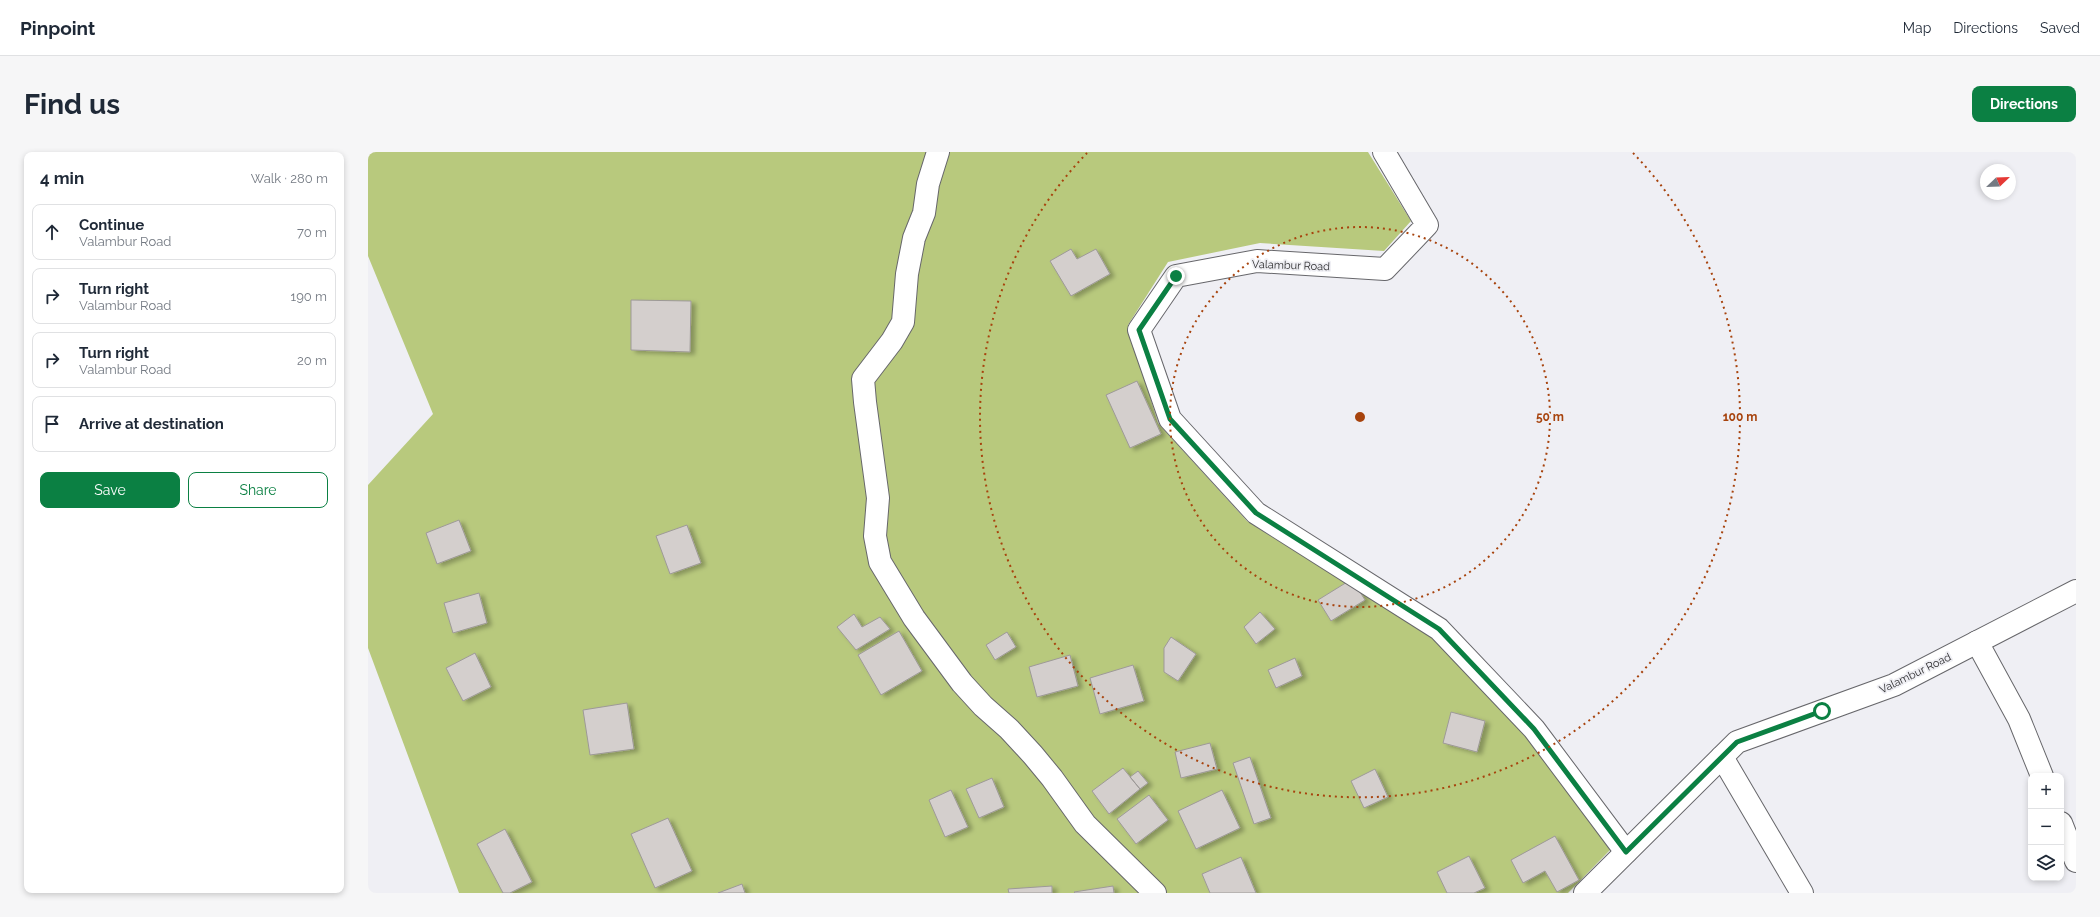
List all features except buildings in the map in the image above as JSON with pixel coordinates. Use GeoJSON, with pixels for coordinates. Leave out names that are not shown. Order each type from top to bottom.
{"type":"FeatureCollection","features":[{"type":"Feature","properties":{"kind":"street"},"geometry":{"type":"LineString","coordinates":[[938,152],[928,184],[924,213],[914,238],[908,267],[903,322],[892,341],[863,379],[878,498],[875,536],[880,562],[914,618],[962,683],[983,706],[1009,729],[1033,756],[1052,778],[1085,824],[1155,893]]}},
{"type":"Feature","properties":{"kind":"street","name":"Valambur Road"},"geometry":{"type":"LineString","coordinates":[[1384,152],[1427,225],[1386,269],[1257,261],[1176,276],[1139,330],[1170,419],[1256,513],[1439,629],[1534,729],[1626,852],[1737,742],[1894,685],[2076,591]]}},
{"type":"Feature","properties":{"kind":"street"},"geometry":{"type":"LineString","coordinates":[[1977,642],[2019,719],[2041,773]]}},
{"type":"Feature","properties":{"kind":"street"},"geometry":{"type":"LineString","coordinates":[[1722,757],[1802,893]]}},
{"type":"Feature","properties":{"kind":"street"},"geometry":{"type":"LineString","coordinates":[[2064,831],[2076,861]]}},
{"type":"Feature","properties":{"kind":"street"},"geometry":{"type":"LineString","coordinates":[[1585,893],[1626,852]]}},
{"type":"Feature","properties":{"kind":"green space"},"geometry":{"type":"Polygon","coordinates":[[[368,152],[1368,152],[1411,221],[1384,251],[1260,243],[1168,262],[1128,325],[1158,423],[1247,521],[1431,636],[1526,736],[1611,849],[1568,893],[459,893],[368,648],[368,485],[433,414],[368,256],[368,152]]]}},
{"type":"Feature","properties":{"kind":"route"},"geometry":{"type":"LineString","coordinates":[[1176,276],[1139,330],[1170,419],[1256,513],[1439,629],[1534,729],[1626,852],[1737,742],[1822,711]]}}]}
